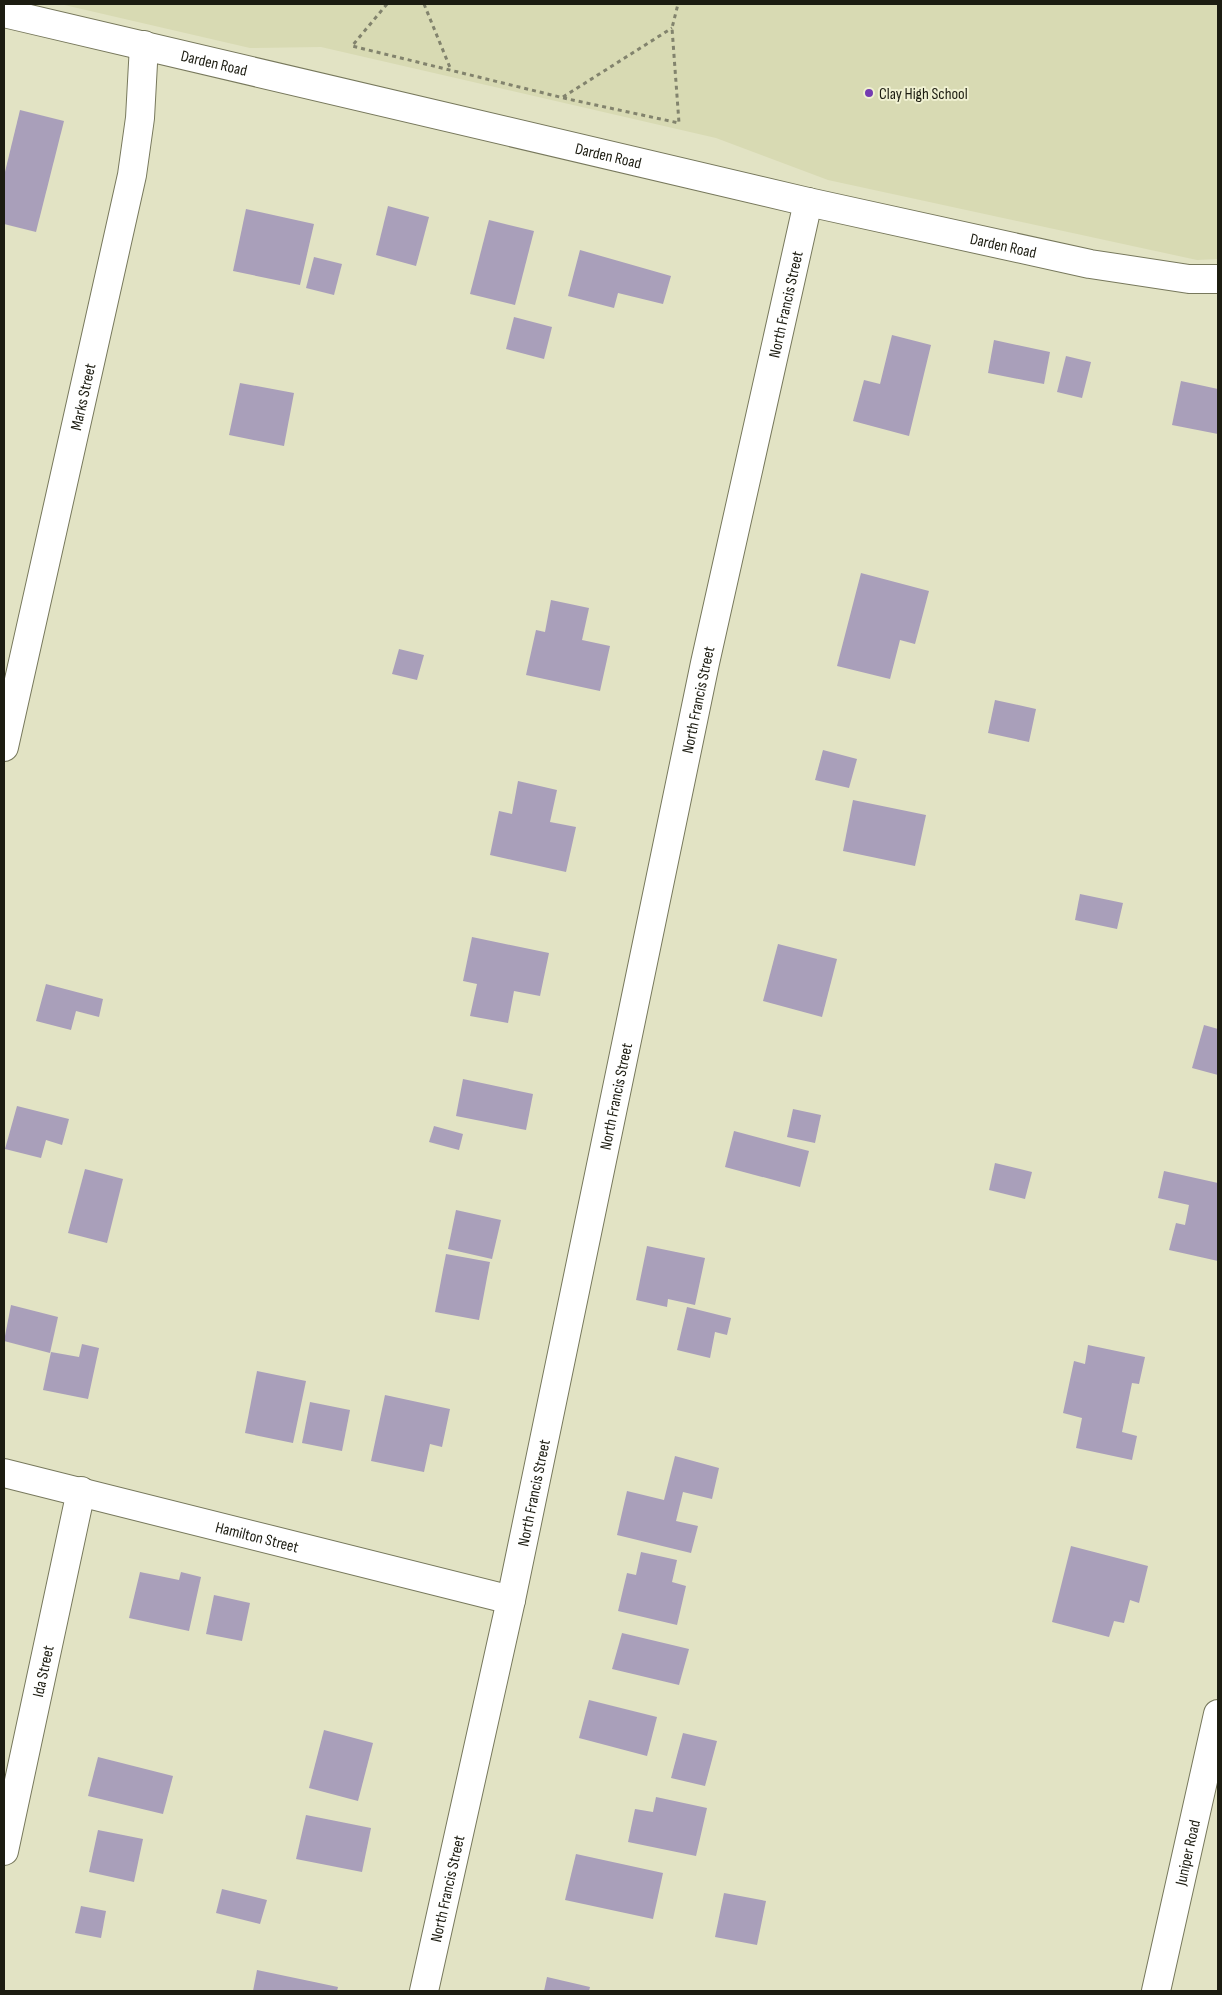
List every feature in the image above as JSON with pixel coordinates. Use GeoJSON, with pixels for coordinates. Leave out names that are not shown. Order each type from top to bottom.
{"type":"FeatureCollection","features":[{"type":"Feature","properties":{"kind":"street","name":"Darden Road"},"geometry":{"type":"LineString","coordinates":[[4,13],[808,202],[1090,264],[1189,279],[1218,280]]}},
{"type":"Feature","properties":{"kind":"street","name":"Marks Street"},"geometry":{"type":"LineString","coordinates":[[4,747],[132,175],[140,118],[144,45]]}},
{"type":"Feature","properties":{"kind":"street","name":"North Francis Street"},"geometry":{"type":"LineString","coordinates":[[424,1991],[511,1600],[704,663],[808,202]]}},
{"type":"Feature","properties":{"kind":"street"},"geometry":{"type":"LineString","coordinates":[[1090,264],[1218,298]]}},
{"type":"Feature","properties":{"kind":"street","name":"Hamilton Street"},"geometry":{"type":"LineString","coordinates":[[4,1473],[511,1600]]}},
{"type":"Feature","properties":{"kind":"street","name":"Ida Street"},"geometry":{"type":"LineString","coordinates":[[4,1851],[81,1491]]}},
{"type":"Feature","properties":{"kind":"street","name":"Juniper Road"},"geometry":{"type":"LineString","coordinates":[[1156,1991],[1218,1714]]}},
{"type":"Feature","properties":{"kind":"path"},"geometry":{"type":"LineString","coordinates":[[387,4],[352,46],[568,99],[679,123],[672,28],[678,4]]}},
{"type":"Feature","properties":{"kind":"path"},"geometry":{"type":"LineString","coordinates":[[424,4],[451,70]]}},
{"type":"Feature","properties":{"kind":"path"},"geometry":{"type":"LineString","coordinates":[[563,98],[672,28]]}},
{"type":"Feature","properties":{"kind":"shaded area","name":"Clay High School"},"geometry":{"type":"Polygon","coordinates":[[[60,4],[1218,4],[1218,259],[1197,260],[828,180],[716,138],[321,47],[250,48],[60,4]]]}},
{"type":"Feature","properties":{"kind":"building"},"geometry":{"type":"Polygon","coordinates":[[[20,110],[64,121],[36,232],[4,224],[4,176],[20,110]]]}},
{"type":"Feature","properties":{"kind":"building"},"geometry":{"type":"Polygon","coordinates":[[[388,206],[429,217],[416,266],[376,255],[388,206]]]}},
{"type":"Feature","properties":{"kind":"building"},"geometry":{"type":"Polygon","coordinates":[[[246,209],[314,224],[300,285],[233,271],[246,209]]]}},
{"type":"Feature","properties":{"kind":"building"},"geometry":{"type":"Polygon","coordinates":[[[489,220],[534,231],[515,305],[470,294],[489,220]]]}},
{"type":"Feature","properties":{"kind":"building"},"geometry":{"type":"Polygon","coordinates":[[[580,250],[671,276],[663,304],[618,293],[614,308],[568,296],[580,250]]]}},
{"type":"Feature","properties":{"kind":"building"},"geometry":{"type":"Polygon","coordinates":[[[314,257],[342,264],[334,295],[306,288],[314,257]]]}},
{"type":"Feature","properties":{"kind":"building"},"geometry":{"type":"Polygon","coordinates":[[[514,317],[552,327],[544,359],[506,349],[514,317]]]}},
{"type":"Feature","properties":{"kind":"building"},"geometry":{"type":"Polygon","coordinates":[[[892,335],[931,345],[909,436],[853,421],[864,380],[880,384],[892,335]]]}},
{"type":"Feature","properties":{"kind":"building"},"geometry":{"type":"Polygon","coordinates":[[[994,340],[1050,352],[1044,384],[988,373],[994,340]]]}},
{"type":"Feature","properties":{"kind":"building"},"geometry":{"type":"Polygon","coordinates":[[[1066,356],[1091,362],[1082,398],[1057,392],[1066,356]]]}},
{"type":"Feature","properties":{"kind":"building"},"geometry":{"type":"Polygon","coordinates":[[[1181,381],[1218,389],[1218,434],[1172,425],[1181,381]]]}},
{"type":"Feature","properties":{"kind":"building"},"geometry":{"type":"Polygon","coordinates":[[[240,383],[294,393],[284,446],[229,435],[240,383]]]}},
{"type":"Feature","properties":{"kind":"building"},"geometry":{"type":"Polygon","coordinates":[[[861,573],[929,591],[915,644],[900,640],[890,679],[837,666],[861,573]]]}},
{"type":"Feature","properties":{"kind":"building"},"geometry":{"type":"Polygon","coordinates":[[[551,600],[589,608],[582,640],[610,646],[600,691],[526,675],[536,630],[545,632],[551,600]]]}},
{"type":"Feature","properties":{"kind":"building"},"geometry":{"type":"Polygon","coordinates":[[[399,649],[424,655],[417,680],[392,674],[399,649]]]}},
{"type":"Feature","properties":{"kind":"building"},"geometry":{"type":"Polygon","coordinates":[[[995,700],[1036,709],[1029,742],[988,733],[995,700]]]}},
{"type":"Feature","properties":{"kind":"building"},"geometry":{"type":"Polygon","coordinates":[[[823,750],[857,759],[849,788],[815,780],[823,750]]]}},
{"type":"Feature","properties":{"kind":"building"},"geometry":{"type":"Polygon","coordinates":[[[518,781],[557,790],[550,822],[576,827],[566,872],[490,855],[499,811],[512,814],[518,781]]]}},
{"type":"Feature","properties":{"kind":"building"},"geometry":{"type":"Polygon","coordinates":[[[853,800],[926,815],[915,866],[843,851],[853,800]]]}},
{"type":"Feature","properties":{"kind":"building"},"geometry":{"type":"Polygon","coordinates":[[[1080,894],[1123,903],[1117,929],[1075,920],[1080,894]]]}},
{"type":"Feature","properties":{"kind":"building"},"geometry":{"type":"Polygon","coordinates":[[[472,937],[549,953],[540,996],[514,991],[508,1023],[470,1016],[477,984],[463,981],[472,937]]]}},
{"type":"Feature","properties":{"kind":"building"},"geometry":{"type":"Polygon","coordinates":[[[778,944],[837,959],[822,1017],[763,1001],[778,944]]]}},
{"type":"Feature","properties":{"kind":"building"},"geometry":{"type":"Polygon","coordinates":[[[46,984],[103,999],[99,1017],[76,1011],[71,1030],[36,1021],[46,984]]]}},
{"type":"Feature","properties":{"kind":"building"},"geometry":{"type":"Polygon","coordinates":[[[1204,1025],[1218,1029],[1218,1075],[1192,1068],[1204,1025]]]}},
{"type":"Feature","properties":{"kind":"building"},"geometry":{"type":"Polygon","coordinates":[[[463,1079],[533,1094],[526,1130],[456,1116],[463,1079]]]}},
{"type":"Feature","properties":{"kind":"building"},"geometry":{"type":"Polygon","coordinates":[[[17,1106],[69,1119],[62,1145],[46,1140],[41,1158],[5,1149],[17,1106]]]}},
{"type":"Feature","properties":{"kind":"building"},"geometry":{"type":"Polygon","coordinates":[[[793,1109],[821,1115],[815,1143],[787,1137],[793,1109]]]}},
{"type":"Feature","properties":{"kind":"building"},"geometry":{"type":"Polygon","coordinates":[[[434,1126],[463,1134],[459,1150],[429,1142],[434,1126]]]}},
{"type":"Feature","properties":{"kind":"building"},"geometry":{"type":"Polygon","coordinates":[[[734,1131],[809,1151],[800,1187],[725,1167],[734,1131]]]}},
{"type":"Feature","properties":{"kind":"building"},"geometry":{"type":"Polygon","coordinates":[[[995,1163],[1032,1172],[1025,1199],[989,1190],[995,1163]]]}},
{"type":"Feature","properties":{"kind":"building"},"geometry":{"type":"Polygon","coordinates":[[[85,1169],[123,1179],[107,1243],[68,1233],[85,1169]]]}},
{"type":"Feature","properties":{"kind":"building"},"geometry":{"type":"Polygon","coordinates":[[[1164,1171],[1218,1183],[1218,1261],[1169,1250],[1176,1223],[1185,1225],[1189,1205],[1158,1198],[1164,1171]]]}},
{"type":"Feature","properties":{"kind":"building"},"geometry":{"type":"Polygon","coordinates":[[[456,1210],[501,1220],[492,1259],[448,1249],[456,1210]]]}},
{"type":"Feature","properties":{"kind":"building"},"geometry":{"type":"Polygon","coordinates":[[[647,1246],[705,1258],[695,1305],[668,1299],[667,1307],[636,1300],[647,1246]]]}},
{"type":"Feature","properties":{"kind":"building"},"geometry":{"type":"Polygon","coordinates":[[[446,1254],[490,1262],[479,1320],[435,1312],[446,1254]]]}},
{"type":"Feature","properties":{"kind":"building"},"geometry":{"type":"Polygon","coordinates":[[[11,1305],[58,1317],[50,1353],[4,1341],[11,1305]]]}},
{"type":"Feature","properties":{"kind":"building"},"geometry":{"type":"Polygon","coordinates":[[[687,1307],[731,1318],[727,1335],[715,1332],[710,1358],[677,1350],[687,1307]]]}},
{"type":"Feature","properties":{"kind":"building"},"geometry":{"type":"Polygon","coordinates":[[[82,1344],[99,1348],[88,1399],[43,1390],[51,1352],[79,1357],[82,1344]]]}},
{"type":"Feature","properties":{"kind":"building"},"geometry":{"type":"Polygon","coordinates":[[[1088,1345],[1145,1357],[1139,1384],[1132,1383],[1122,1432],[1137,1436],[1132,1460],[1076,1448],[1082,1418],[1063,1413],[1074,1361],[1085,1364],[1088,1345]]]}},
{"type":"Feature","properties":{"kind":"building"},"geometry":{"type":"Polygon","coordinates":[[[257,1371],[306,1381],[293,1443],[245,1433],[257,1371]]]}},
{"type":"Feature","properties":{"kind":"building"},"geometry":{"type":"Polygon","coordinates":[[[385,1395],[450,1409],[442,1447],[430,1444],[424,1472],[371,1461],[385,1395]]]}},
{"type":"Feature","properties":{"kind":"building"},"geometry":{"type":"Polygon","coordinates":[[[310,1402],[350,1410],[342,1451],[302,1443],[310,1402]]]}},
{"type":"Feature","properties":{"kind":"building"},"geometry":{"type":"Polygon","coordinates":[[[675,1456],[719,1468],[712,1499],[683,1492],[676,1521],[698,1526],[691,1553],[617,1535],[627,1491],[664,1500],[675,1456]]]}},
{"type":"Feature","properties":{"kind":"building"},"geometry":{"type":"Polygon","coordinates":[[[1071,1546],[1148,1566],[1139,1603],[1130,1600],[1124,1623],[1114,1621],[1109,1637],[1052,1622],[1071,1546]]]}},
{"type":"Feature","properties":{"kind":"building"},"geometry":{"type":"Polygon","coordinates":[[[641,1552],[677,1560],[672,1582],[686,1586],[677,1625],[618,1611],[627,1573],[636,1575],[641,1552]]]}},
{"type":"Feature","properties":{"kind":"building"},"geometry":{"type":"Polygon","coordinates":[[[140,1572],[179,1580],[181,1572],[201,1577],[189,1631],[129,1618],[140,1572]]]}},
{"type":"Feature","properties":{"kind":"building"},"geometry":{"type":"Polygon","coordinates":[[[214,1595],[250,1603],[242,1641],[206,1634],[214,1595]]]}},
{"type":"Feature","properties":{"kind":"building"},"geometry":{"type":"Polygon","coordinates":[[[622,1633],[689,1649],[679,1685],[612,1669],[622,1633]]]}},
{"type":"Feature","properties":{"kind":"building"},"geometry":{"type":"Polygon","coordinates":[[[589,1700],[657,1717],[647,1756],[579,1738],[589,1700]]]}},
{"type":"Feature","properties":{"kind":"building"},"geometry":{"type":"Polygon","coordinates":[[[324,1730],[373,1743],[358,1801],[309,1788],[324,1730]]]}},
{"type":"Feature","properties":{"kind":"building"},"geometry":{"type":"Polygon","coordinates":[[[683,1733],[717,1741],[705,1786],[671,1778],[683,1733]]]}},
{"type":"Feature","properties":{"kind":"building"},"geometry":{"type":"Polygon","coordinates":[[[98,1757],[173,1776],[163,1814],[88,1796],[98,1757]]]}},
{"type":"Feature","properties":{"kind":"building"},"geometry":{"type":"Polygon","coordinates":[[[656,1797],[707,1808],[696,1856],[628,1842],[635,1809],[653,1812],[656,1797]]]}},
{"type":"Feature","properties":{"kind":"building"},"geometry":{"type":"Polygon","coordinates":[[[306,1815],[371,1828],[362,1872],[296,1859],[306,1815]]]}},
{"type":"Feature","properties":{"kind":"building"},"geometry":{"type":"Polygon","coordinates":[[[98,1830],[143,1839],[134,1882],[89,1872],[98,1830]]]}},
{"type":"Feature","properties":{"kind":"building"},"geometry":{"type":"Polygon","coordinates":[[[576,1854],[663,1873],[653,1919],[565,1900],[576,1854]]]}},
{"type":"Feature","properties":{"kind":"building"},"geometry":{"type":"Polygon","coordinates":[[[222,1889],[267,1900],[260,1924],[216,1913],[222,1889]]]}},
{"type":"Feature","properties":{"kind":"building"},"geometry":{"type":"Polygon","coordinates":[[[724,1893],[766,1901],[757,1945],[715,1937],[724,1893]]]}},
{"type":"Feature","properties":{"kind":"building"},"geometry":{"type":"Polygon","coordinates":[[[81,1906],[106,1911],[101,1938],[75,1933],[81,1906]]]}},
{"type":"Feature","properties":{"kind":"building"},"geometry":{"type":"Polygon","coordinates":[[[257,1970],[338,1987],[337,1991],[253,1991],[257,1970]]]}},
{"type":"Feature","properties":{"kind":"building"},"geometry":{"type":"Polygon","coordinates":[[[547,1977],[590,1987],[589,1991],[544,1991],[547,1977]]]}},
{"type":"Feature","properties":{"kind":"place","name":"Clay High School"},"geometry":{"type":"Point","coordinates":[869,93]}}]}
